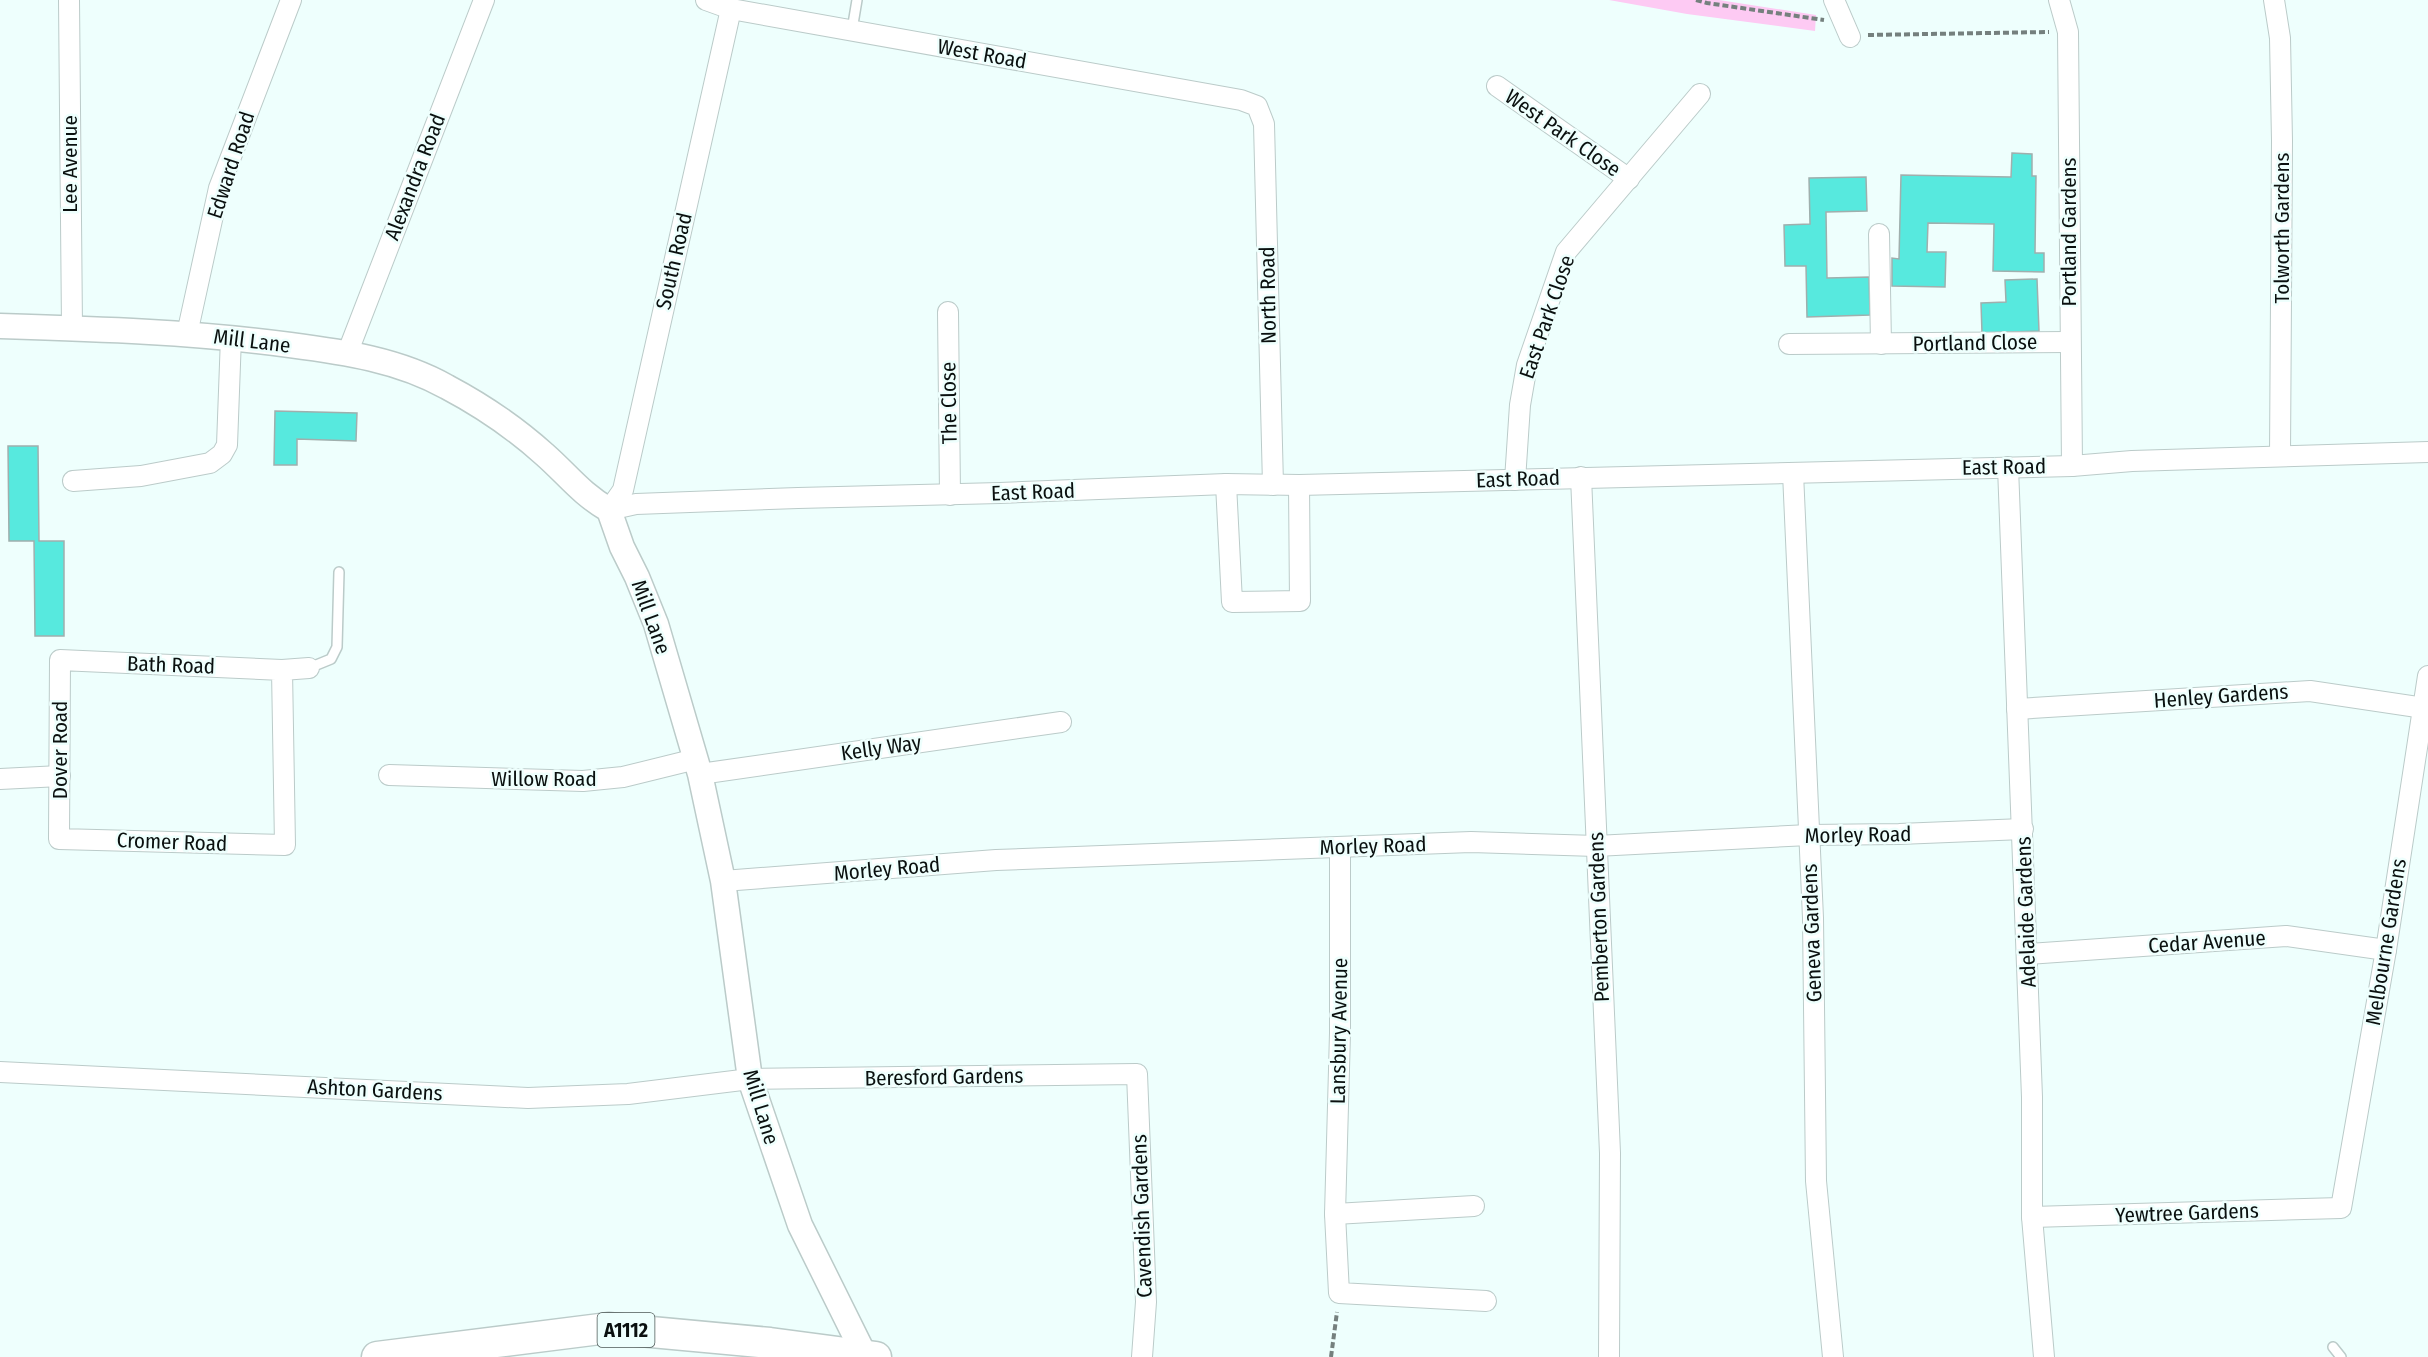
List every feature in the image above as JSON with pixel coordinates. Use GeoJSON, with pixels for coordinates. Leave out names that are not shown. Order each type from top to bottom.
{"type":"FeatureCollection","features":[{"type":"Feature","properties":{"kind":"main road","name":"A1112"},"geometry":{"type":"LineString","coordinates":[[377,1357],[525,1348],[608,1328],[769,1350],[871,1356]]}},
{"type":"Feature","properties":{"kind":"street","name":"Lee Avenue"},"geometry":{"type":"LineString","coordinates":[[69,0],[72,328]]}},
{"type":"Feature","properties":{"kind":"street","name":"Edward Road"},"geometry":{"type":"LineString","coordinates":[[187,334],[219,188],[291,0]]}},
{"type":"Feature","properties":{"kind":"street","name":"Alexandra Road"},"geometry":{"type":"LineString","coordinates":[[347,354],[484,0]]}},
{"type":"Feature","properties":{"kind":"street","name":"West Road"},"geometry":{"type":"LineString","coordinates":[[706,0],[731,9],[1241,100],[1257,106]]}},
{"type":"Feature","properties":{"kind":"street"},"geometry":{"type":"LineString","coordinates":[[1834,0],[1850,38]]}},
{"type":"Feature","properties":{"kind":"street","name":"Portland Gardens"},"geometry":{"type":"LineString","coordinates":[[2059,0],[2068,32],[2069,342],[2072,466]]}},
{"type":"Feature","properties":{"kind":"street","name":"Tolworth Gardens"},"geometry":{"type":"LineString","coordinates":[[2274,0],[2280,38],[2282,141],[2280,456]]}},
{"type":"Feature","properties":{"kind":"street","name":"South Road"},"geometry":{"type":"LineString","coordinates":[[609,510],[623,490],[731,9]]}},
{"type":"Feature","properties":{"kind":"street","name":"West Park Close"},"geometry":{"type":"LineString","coordinates":[[1497,86],[1629,179]]}},
{"type":"Feature","properties":{"kind":"street","name":"East Park Close"},"geometry":{"type":"LineString","coordinates":[[1515,480],[1520,405],[1527,365],[1566,252],[1700,94]]}},
{"type":"Feature","properties":{"kind":"street","name":"North Road"},"geometry":{"type":"LineString","coordinates":[[1257,106],[1264,124],[1273,485]]}},
{"type":"Feature","properties":{"kind":"street"},"geometry":{"type":"LineString","coordinates":[[1879,234],[1881,344]]}},
{"type":"Feature","properties":{"kind":"street","name":"The Close"},"geometry":{"type":"LineString","coordinates":[[948,312],[950,495]]}},
{"type":"Feature","properties":{"kind":"street","name":"Mill Lane"},"geometry":{"type":"LineString","coordinates":[[0,326],[231,337],[347,354],[411,370],[448,387],[523,436],[573,484],[609,510],[622,547],[637,576],[656,624],[698,766],[723,881],[750,1079],[800,1225],[871,1356]]}},
{"type":"Feature","properties":{"kind":"street"},"geometry":{"type":"LineString","coordinates":[[73,481],[141,476],[210,463],[222,454],[227,445],[231,337]]}},
{"type":"Feature","properties":{"kind":"street","name":"Portland Close"},"geometry":{"type":"LineString","coordinates":[[1789,344],[2069,342]]}},
{"type":"Feature","properties":{"kind":"street","name":"East Road"},"geometry":{"type":"LineString","coordinates":[[609,510],[636,504],[675,502],[950,495],[1226,484],[1299,485],[2072,466],[2132,461],[2428,452]]}},
{"type":"Feature","properties":{"kind":"street","name":"Adelaide Gardens"},"geometry":{"type":"LineString","coordinates":[[2008,467],[2032,1097],[2032,1217],[2044,1357]]}},
{"type":"Feature","properties":{"kind":"street","name":"Geneva Gardens"},"geometry":{"type":"LineString","coordinates":[[1793,473],[1813,918],[1816,1181],[1833,1357]]}},
{"type":"Feature","properties":{"kind":"street","name":"Pemberton Gardens"},"geometry":{"type":"LineString","coordinates":[[1581,477],[1610,1153],[1609,1357]]}},
{"type":"Feature","properties":{"kind":"street"},"geometry":{"type":"LineString","coordinates":[[1226,484],[1232,602],[1300,601],[1299,485]]}},
{"type":"Feature","properties":{"kind":"street","name":"Bath Road"},"geometry":{"type":"LineString","coordinates":[[60,660],[282,670],[309,668]]}},
{"type":"Feature","properties":{"kind":"street","name":"Dover Road"},"geometry":{"type":"LineString","coordinates":[[58,839],[60,660]]}},
{"type":"Feature","properties":{"kind":"street","name":"Cromer Road"},"geometry":{"type":"LineString","coordinates":[[58,839],[285,845],[282,670]]}},
{"type":"Feature","properties":{"kind":"street","name":"Melbourne Gardens"},"geometry":{"type":"LineString","coordinates":[[2341,1208],[2386,950],[2428,676]]}},
{"type":"Feature","properties":{"kind":"street","name":"Henley Gardens"},"geometry":{"type":"LineString","coordinates":[[2017,709],[2310,691],[2424,708]]}},
{"type":"Feature","properties":{"kind":"street","name":"Kelly Way"},"geometry":{"type":"LineString","coordinates":[[698,766],[1061,722]]}},
{"type":"Feature","properties":{"kind":"street","name":"Willow Road"},"geometry":{"type":"LineString","coordinates":[[389,776],[584,781],[698,766]]}},
{"type":"Feature","properties":{"kind":"street"},"geometry":{"type":"LineString","coordinates":[[0,778],[60,776]]}},
{"type":"Feature","properties":{"kind":"street","name":"Morley Road"},"geometry":{"type":"LineString","coordinates":[[723,881],[996,860],[1471,842],[1596,846],[1809,835],[2023,829]]}},
{"type":"Feature","properties":{"kind":"street","name":"Lansbury Avenue"},"geometry":{"type":"LineString","coordinates":[[1339,1293],[1335,1214],[1340,1033],[1340,848]]}},
{"type":"Feature","properties":{"kind":"street","name":"Cedar Avenue"},"geometry":{"type":"LineString","coordinates":[[2027,954],[2286,936],[2386,950]]}},
{"type":"Feature","properties":{"kind":"street","name":"Ashton Gardens"},"geometry":{"type":"LineString","coordinates":[[0,1072],[528,1098],[628,1094],[750,1079]]}},
{"type":"Feature","properties":{"kind":"street","name":"Beresford Gardens"},"geometry":{"type":"LineString","coordinates":[[750,1079],[1137,1074]]}},
{"type":"Feature","properties":{"kind":"street","name":"Cavendish Gardens"},"geometry":{"type":"LineString","coordinates":[[1137,1074],[1146,1302],[1142,1357]]}},
{"type":"Feature","properties":{"kind":"street"},"geometry":{"type":"LineString","coordinates":[[1335,1214],[1474,1206]]}},
{"type":"Feature","properties":{"kind":"street","name":"Yewtree Gardens"},"geometry":{"type":"LineString","coordinates":[[2032,1217],[2341,1208]]}},
{"type":"Feature","properties":{"kind":"street"},"geometry":{"type":"LineString","coordinates":[[1339,1293],[1486,1301]]}},
{"type":"Feature","properties":{"kind":"lane"},"geometry":{"type":"LineString","coordinates":[[852,30],[857,0]]}},
{"type":"Feature","properties":{"kind":"lane"},"geometry":{"type":"LineString","coordinates":[[309,668],[331,659],[337,647],[339,572]]}},
{"type":"Feature","properties":{"kind":"lane"},"geometry":{"type":"LineString","coordinates":[[2333,1347],[2341,1357]]}},
{"type":"Feature","properties":{"kind":"path"},"geometry":{"type":"LineString","coordinates":[[1696,0],[1816,20],[1843,19]]}},
{"type":"Feature","properties":{"kind":"path"},"geometry":{"type":"LineString","coordinates":[[1850,38],[1874,34],[2068,32]]}},
{"type":"Feature","properties":{"kind":"path"},"geometry":{"type":"LineString","coordinates":[[1331,1357],[1339,1293]]}},
{"type":"Feature","properties":{"kind":"shaded area"},"geometry":{"type":"Polygon","coordinates":[[[1609,0],[1719,0],[1816,15],[1815,31],[1687,14],[1609,0]]]}},
{"type":"Feature","properties":{"kind":"building"},"geometry":{"type":"Polygon","coordinates":[[[2012,153],[2032,154],[2032,176],[2036,176],[2035,253],[2044,253],[2044,272],[1993,271],[1994,224],[1928,223],[1927,252],[1946,252],[1945,287],[1892,286],[1892,258],[1899,259],[1901,175],[2011,177],[2012,153]]]}},
{"type":"Feature","properties":{"kind":"building"},"geometry":{"type":"Polygon","coordinates":[[[1866,177],[1867,211],[1826,212],[1827,278],[1869,277],[1870,315],[1807,317],[1806,266],[1785,266],[1784,225],[1810,224],[1809,178],[1866,177]]]}},
{"type":"Feature","properties":{"kind":"building"},"geometry":{"type":"Polygon","coordinates":[[[2037,279],[2039,331],[1982,333],[1981,303],[2006,302],[2005,280],[2037,279]]]}},
{"type":"Feature","properties":{"kind":"building"},"geometry":{"type":"Polygon","coordinates":[[[275,411],[357,413],[356,441],[297,439],[297,465],[274,465],[275,411]]]}},
{"type":"Feature","properties":{"kind":"building"},"geometry":{"type":"Polygon","coordinates":[[[8,446],[38,446],[39,541],[64,541],[64,636],[35,636],[34,541],[9,541],[8,446]]]}}]}
